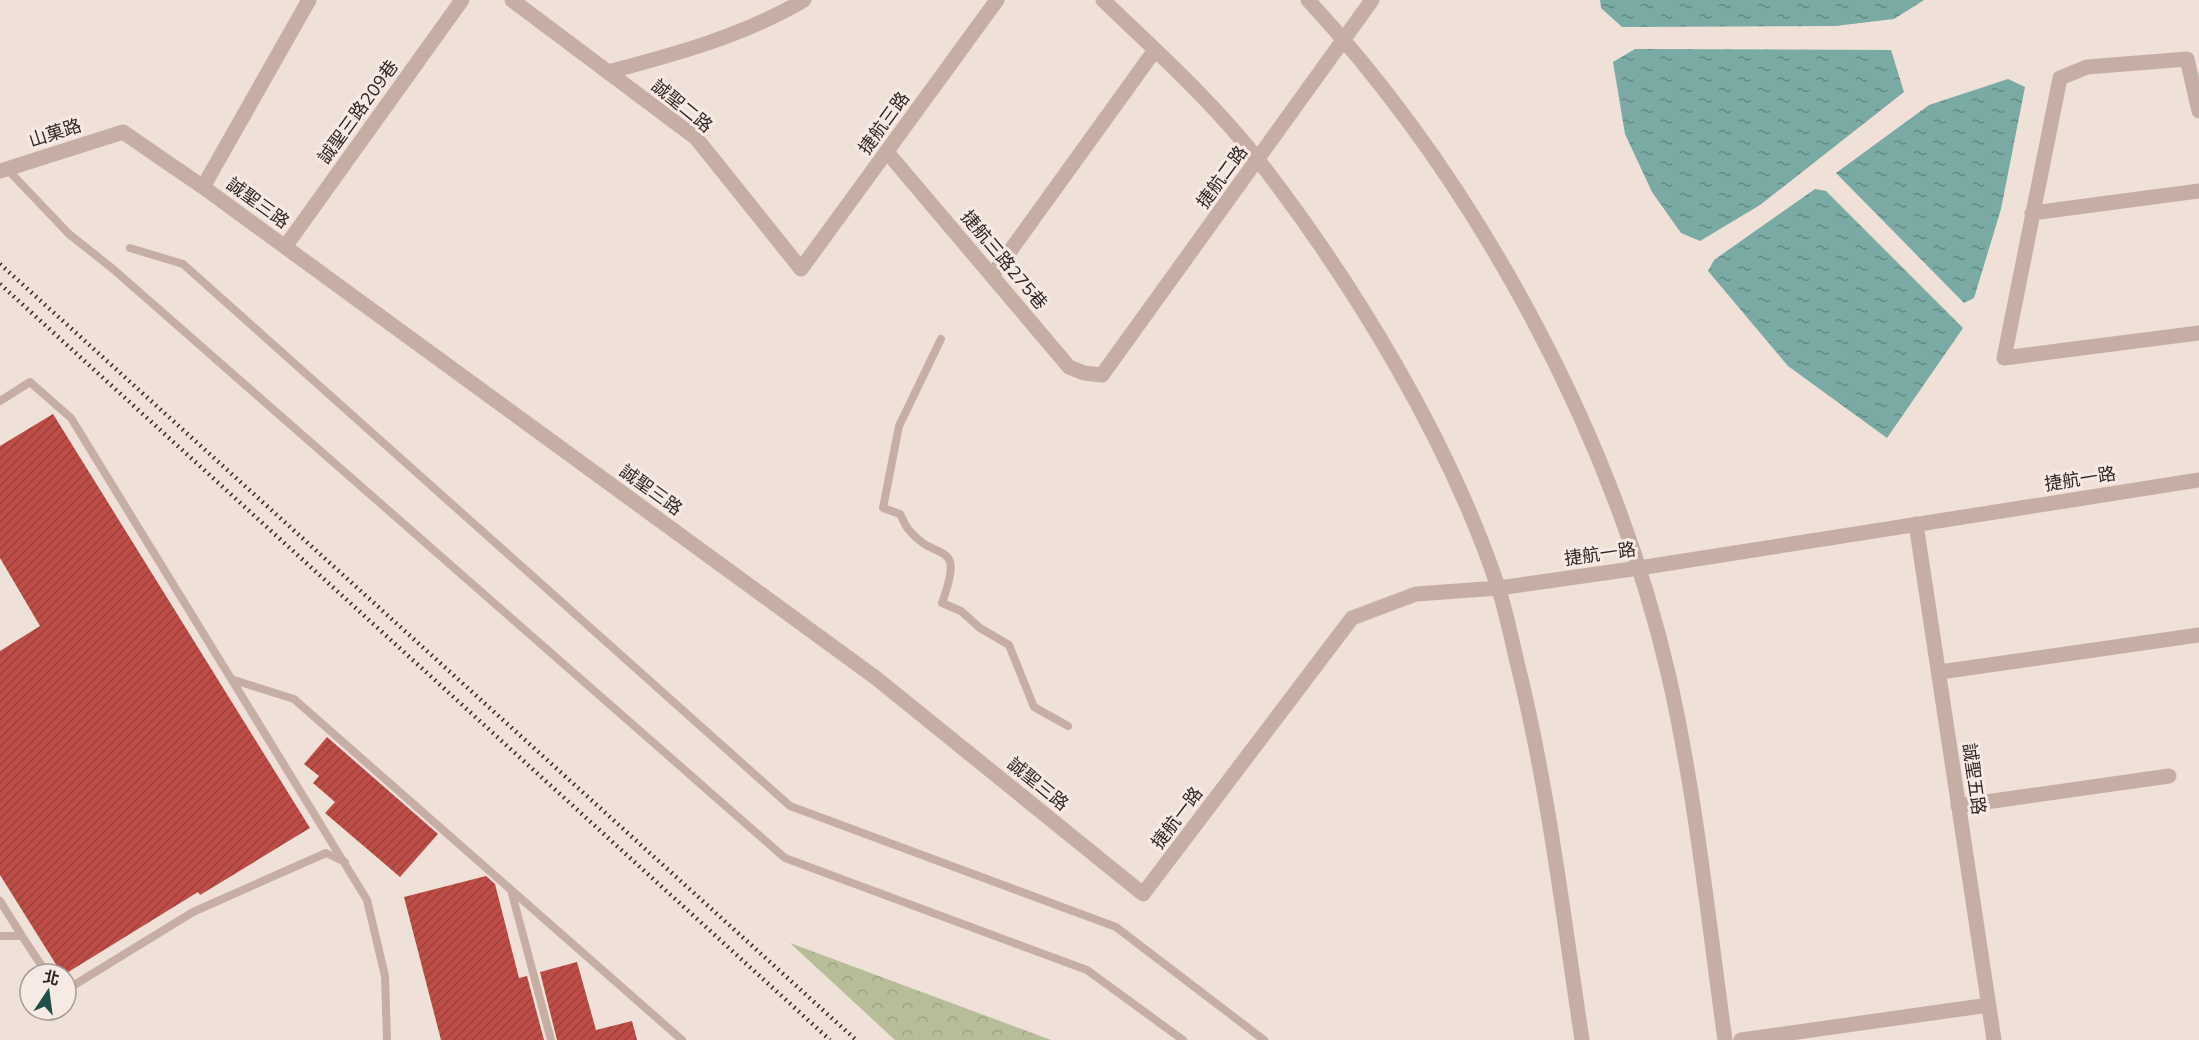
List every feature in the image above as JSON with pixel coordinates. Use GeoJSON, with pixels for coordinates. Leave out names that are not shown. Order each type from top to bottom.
{"type":"FeatureCollection","features":[{"type":"Feature","properties":{"kind":"street"},"geometry":{"type":"LineString","coordinates":[[202,187],[309,0]]}},
{"type":"Feature","properties":{"kind":"street","name":"誠聖三路209巷"},"geometry":{"type":"LineString","coordinates":[[285,247],[462,0]]}},
{"type":"Feature","properties":{"kind":"street","name":"誠聖二路"},"geometry":{"type":"LineString","coordinates":[[512,0],[696,138],[801,269]]}},
{"type":"Feature","properties":{"kind":"street"},"geometry":{"type":"LineString","coordinates":[[608,72],[723,39],[783,13],[804,0]]}},
{"type":"Feature","properties":{"kind":"street","name":"捷航三路"},"geometry":{"type":"LineString","coordinates":[[801,269],[997,0]]}},
{"type":"Feature","properties":{"kind":"street"},"geometry":{"type":"LineString","coordinates":[[1103,0],[1194,87],[1258,160],[1362,308],[1416,403],[1464,501],[1499,588],[1527,701],[1549,820],[1582,1040]]}},
{"type":"Feature","properties":{"kind":"street"},"geometry":{"type":"LineString","coordinates":[[1308,0],[1344,39],[1429,150],[1497,254],[1605,473],[1639,568],[1669,677],[1688,781],[1725,1040]]}},
{"type":"Feature","properties":{"kind":"street","name":"捷航二路"},"geometry":{"type":"LineString","coordinates":[[1102,375],[1372,0]]}},
{"type":"Feature","properties":{"kind":"street"},"geometry":{"type":"LineString","coordinates":[[992,276],[1155,50]]}},
{"type":"Feature","properties":{"kind":"street"},"geometry":{"type":"LineString","coordinates":[[2199,111],[2187,59],[2087,67],[2060,78],[2004,358],[2199,333]]}},
{"type":"Feature","properties":{"kind":"street","name":"誠聖三路"},"geometry":{"type":"LineString","coordinates":[[123,132],[285,247],[876,678],[1143,894]]}},
{"type":"Feature","properties":{"kind":"street","name":"山菓路"},"geometry":{"type":"LineString","coordinates":[[3,170],[123,132]]}},
{"type":"Feature","properties":{"kind":"street","name":"捷航三路275巷"},"geometry":{"type":"LineString","coordinates":[[887,152],[1069,367],[1084,373],[1102,375]]}},
{"type":"Feature","properties":{"kind":"street"},"geometry":{"type":"LineString","coordinates":[[2032,213],[2199,191]]}},
{"type":"Feature","properties":{"kind":"street","name":"捷航一路"},"geometry":{"type":"LineString","coordinates":[[1143,894],[1352,618],[1416,594],[1499,588],[1639,568],[2199,480]]}},
{"type":"Feature","properties":{"kind":"street","name":"誠聖五路"},"geometry":{"type":"LineString","coordinates":[[1916,524],[1994,1040]]}},
{"type":"Feature","properties":{"kind":"street"},"geometry":{"type":"LineString","coordinates":[[1940,672],[2199,635]]}},
{"type":"Feature","properties":{"kind":"street"},"geometry":{"type":"LineString","coordinates":[[1958,806],[2169,776]]}},
{"type":"Feature","properties":{"kind":"street"},"geometry":{"type":"LineString","coordinates":[[1742,1040],[1989,1005]]}},
{"type":"Feature","properties":{"kind":"lane"},"geometry":{"type":"LineString","coordinates":[[3,170],[69,234],[131,285],[785,858],[1087,970],[1183,1040]]}},
{"type":"Feature","properties":{"kind":"lane"},"geometry":{"type":"LineString","coordinates":[[130,248],[183,264],[790,806],[1116,927],[1264,1040]]}},
{"type":"Feature","properties":{"kind":"lane"},"geometry":{"type":"LineString","coordinates":[[941,339],[898,426],[883,508],[900,513],[909,531],[927,544],[944,552],[952,566],[951,579],[942,603],[961,611],[980,628],[1009,645],[1034,707],[1068,726]]}},
{"type":"Feature","properties":{"kind":"lane"},"geometry":{"type":"LineString","coordinates":[[0,401],[30,382],[71,418],[345,862],[367,900],[375,932],[385,976],[387,1040]]}},
{"type":"Feature","properties":{"kind":"lane"},"geometry":{"type":"LineString","coordinates":[[234,680],[294,699],[682,1040]]}},
{"type":"Feature","properties":{"kind":"lane"},"geometry":{"type":"LineString","coordinates":[[78,983],[193,912],[326,853],[345,862]]}},
{"type":"Feature","properties":{"kind":"lane"},"geometry":{"type":"LineString","coordinates":[[511,890],[551,1040]]}},
{"type":"Feature","properties":{"kind":"lane"},"geometry":{"type":"LineString","coordinates":[[0,903],[39,962]]}},
{"type":"Feature","properties":{"kind":"lane"},"geometry":{"type":"LineString","coordinates":[[0,936],[22,936]]}},
{"type":"Feature","properties":{"kind":"green space"},"geometry":{"type":"Polygon","coordinates":[[[790,943],[1051,1040],[895,1040],[790,943]]]}},
{"type":"Feature","properties":{"kind":"water"},"geometry":{"type":"Polygon","coordinates":[[[1600,0],[1924,0],[1894,19],[1835,26],[1622,27],[1601,8],[1600,0]]]}},
{"type":"Feature","properties":{"kind":"water"},"geometry":{"type":"Polygon","coordinates":[[[1635,49],[1891,50],[1904,92],[1760,205],[1700,241],[1681,233],[1652,192],[1625,134],[1613,62],[1635,49]]]}},
{"type":"Feature","properties":{"kind":"water"},"geometry":{"type":"Polygon","coordinates":[[[2008,79],[2025,87],[2001,209],[1974,298],[1964,303],[1836,173],[1929,105],[2008,79]]]}},
{"type":"Feature","properties":{"kind":"water"},"geometry":{"type":"Polygon","coordinates":[[[1815,189],[1826,191],[1963,328],[1887,438],[1788,366],[1708,271],[1714,260],[1815,189]]]}},
{"type":"Feature","properties":{"kind":"building"},"geometry":{"type":"Polygon","coordinates":[[[53,414],[310,828],[200,895],[198,892],[78,966],[78,962],[54,962],[0,875],[0,651],[40,626],[0,558],[0,446],[53,414]]]}},
{"type":"Feature","properties":{"kind":"building"},"geometry":{"type":"Polygon","coordinates":[[[327,737],[438,834],[400,877],[325,813],[335,802],[313,783],[319,776],[304,764],[327,737]]]}},
{"type":"Feature","properties":{"kind":"building"},"geometry":{"type":"Polygon","coordinates":[[[486,876],[495,884],[519,978],[527,976],[544,1040],[441,1040],[404,897],[486,876]]]}},
{"type":"Feature","properties":{"kind":"building"},"geometry":{"type":"Polygon","coordinates":[[[577,962],[596,1030],[632,1021],[637,1040],[557,1040],[540,972],[577,962]]]}},
{"type":"Feature","properties":{"kind":"railway"},"geometry":{"type":"LineString","coordinates":[[0,264],[856,1040]]}},
{"type":"Feature","properties":{"kind":"railway"},"geometry":{"type":"LineString","coordinates":[[0,284],[830,1040]]}}]}
